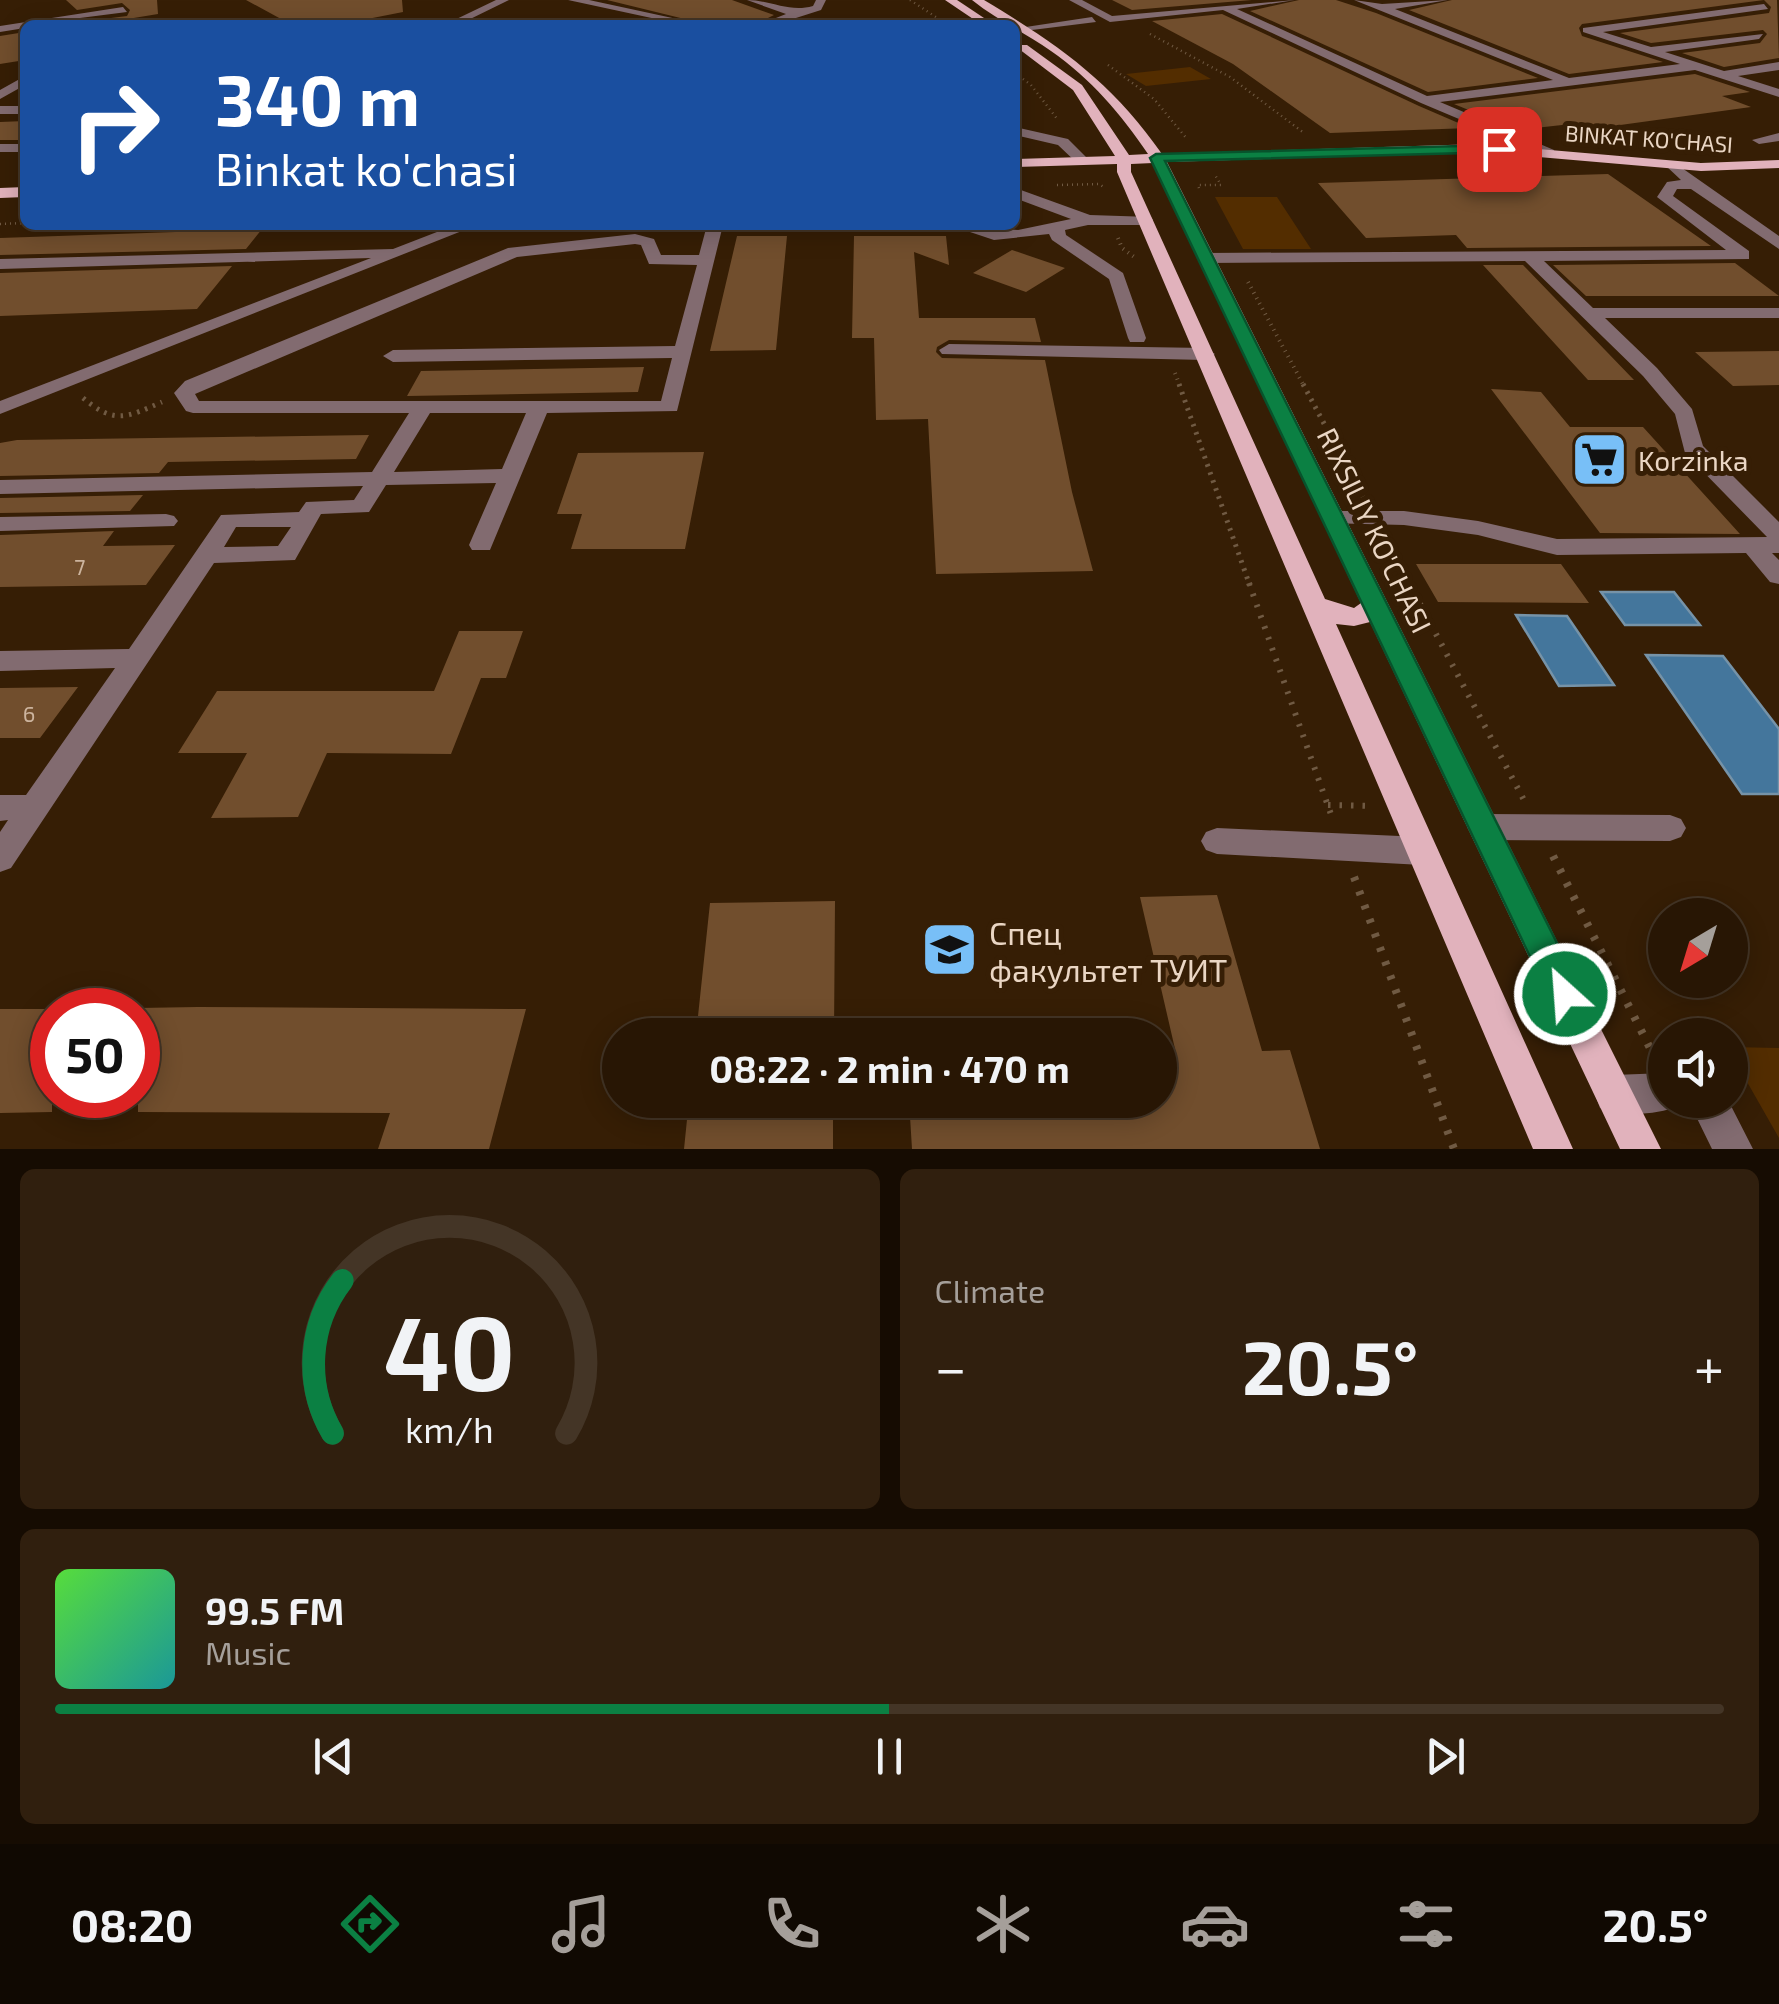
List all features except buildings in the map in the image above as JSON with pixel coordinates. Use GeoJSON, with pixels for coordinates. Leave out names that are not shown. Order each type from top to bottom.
{"type":"FeatureCollection","features":[{"type":"Feature","properties":{"kind":"main road"},"geometry":{"type":"LineString","coordinates":[[950,0],[981,20]]}},
{"type":"Feature","properties":{"kind":"main road","name":"RIXSILIY KO'CHASI"},"geometry":{"type":"LineString","coordinates":[[978,0],[1011,20]]}},
{"type":"Feature","properties":{"kind":"main road","name":"RIXSILIY KO'CHASI"},"geometry":{"type":"LineString","coordinates":[[1020,26],[1060,50],[1113,95],[1219,258],[1219,286],[1641,1149]]}},
{"type":"Feature","properties":{"kind":"main road"},"geometry":{"type":"LineString","coordinates":[[1020,45],[1078,88],[1116,172],[1132,220],[1175,286],[1553,1149]]}},
{"type":"Feature","properties":{"kind":"main road"},"geometry":{"type":"LineString","coordinates":[[1034,54],[1051,56],[1060,50]]}},
{"type":"Feature","properties":{"kind":"main road","name":"BINKAT KO'CHASI"},"geometry":{"type":"LineString","coordinates":[[1156,158],[1470,148],[1725,168],[1779,164]]}},
{"type":"Feature","properties":{"kind":"main road"},"geometry":{"type":"LineString","coordinates":[[1020,175],[1116,172],[1156,158]]}},
{"type":"Feature","properties":{"kind":"main road"},"geometry":{"type":"LineString","coordinates":[[1020,163],[1083,161],[1116,172]]}},
{"type":"Feature","properties":{"kind":"main road"},"geometry":{"type":"LineString","coordinates":[[1175,286],[1194,280],[1219,286]]}},
{"type":"Feature","properties":{"kind":"main road"},"geometry":{"type":"LineString","coordinates":[[1314,606],[1352,618],[1368,614],[1375,605]]}},
{"type":"Feature","properties":{"kind":"street"},"geometry":{"type":"LineString","coordinates":[[460,20],[504,0]]}},
{"type":"Feature","properties":{"kind":"street"},"geometry":{"type":"LineString","coordinates":[[572,0],[674,20]]}},
{"type":"Feature","properties":{"kind":"street"},"geometry":{"type":"LineString","coordinates":[[752,0],[798,15]]}},
{"type":"Feature","properties":{"kind":"street"},"geometry":{"type":"LineString","coordinates":[[782,0],[819,4]]}},
{"type":"Feature","properties":{"kind":"street"},"geometry":{"type":"LineString","coordinates":[[1074,0],[1110,19],[1290,0]]}},
{"type":"Feature","properties":{"kind":"street"},"geometry":{"type":"LineString","coordinates":[[1359,0],[1570,82]]}},
{"type":"Feature","properties":{"kind":"street"},"geometry":{"type":"LineString","coordinates":[[1382,8],[1443,0]]}},
{"type":"Feature","properties":{"kind":"street"},"geometry":{"type":"LineString","coordinates":[[1738,0],[1779,12]]}},
{"type":"Feature","properties":{"kind":"street"},"geometry":{"type":"LineString","coordinates":[[780,20],[819,4]]}},
{"type":"Feature","properties":{"kind":"street"},"geometry":{"type":"LineString","coordinates":[[1225,7],[1425,100],[1549,152]]}},
{"type":"Feature","properties":{"kind":"street"},"geometry":{"type":"LineString","coordinates":[[1764,8],[1587,30],[1779,93]]}},
{"type":"Feature","properties":{"kind":"street"},"geometry":{"type":"LineString","coordinates":[[58,20],[123,10]]}},
{"type":"Feature","properties":{"kind":"street"},"geometry":{"type":"LineString","coordinates":[[1024,28],[1092,20]]}},
{"type":"Feature","properties":{"kind":"street"},"geometry":{"type":"LineString","coordinates":[[1650,51],[1759,36]]}},
{"type":"Feature","properties":{"kind":"street"},"geometry":{"type":"LineString","coordinates":[[1425,100],[1696,66]]}},
{"type":"Feature","properties":{"kind":"street"},"geometry":{"type":"LineString","coordinates":[[1722,74],[1779,66]]}},
{"type":"Feature","properties":{"kind":"street"},"geometry":{"type":"LineString","coordinates":[[1020,125],[1026,117]]}},
{"type":"Feature","properties":{"kind":"street"},"geometry":{"type":"LineString","coordinates":[[1020,132],[1063,142],[1083,161]]}},
{"type":"Feature","properties":{"kind":"street"},"geometry":{"type":"LineString","coordinates":[[1759,140],[1779,137]]}},
{"type":"Feature","properties":{"kind":"street"},"geometry":{"type":"LineString","coordinates":[[1672,165],[1779,244]]}},
{"type":"Feature","properties":{"kind":"street"},"geometry":{"type":"LineString","coordinates":[[1219,258],[1743,255],[1665,197],[1672,185],[1694,184]]}},
{"type":"Feature","properties":{"kind":"street"},"geometry":{"type":"LineString","coordinates":[[1020,195],[1088,220]]}},
{"type":"Feature","properties":{"kind":"street"},"geometry":{"type":"LineString","coordinates":[[973,230],[1001,238],[1019,238],[1088,220],[1132,220]]}},
{"type":"Feature","properties":{"kind":"street"},"geometry":{"type":"LineString","coordinates":[[1056,227],[1058,237],[1067,246],[1117,277],[1137,338]]}},
{"type":"Feature","properties":{"kind":"street"},"geometry":{"type":"LineString","coordinates":[[0,408],[457,230]]}},
{"type":"Feature","properties":{"kind":"street"},"geometry":{"type":"LineString","coordinates":[[706,260],[655,260],[648,242],[635,239],[514,252],[192,385],[184,393],[193,407],[670,407],[714,230]]}},
{"type":"Feature","properties":{"kind":"street"},"geometry":{"type":"LineString","coordinates":[[0,264],[407,251]]}},
{"type":"Feature","properties":{"kind":"street"},"geometry":{"type":"LineString","coordinates":[[1527,254],[1650,372],[1685,413],[1693,448],[1779,536]]}},
{"type":"Feature","properties":{"kind":"street"},"geometry":{"type":"LineString","coordinates":[[1590,314],[1779,313]]}},
{"type":"Feature","properties":{"kind":"street"},"geometry":{"type":"LineString","coordinates":[[949,350],[1205,354]]}},
{"type":"Feature","properties":{"kind":"street"},"geometry":{"type":"LineString","coordinates":[[393,356],[684,352]]}},
{"type":"Feature","properties":{"kind":"street"},"geometry":{"type":"LineString","coordinates":[[0,858],[207,555],[286,554],[314,508],[362,507],[422,408]]}},
{"type":"Feature","properties":{"kind":"street"},"geometry":{"type":"LineString","coordinates":[[481,546],[539,408]]}},
{"type":"Feature","properties":{"kind":"street"},"geometry":{"type":"LineString","coordinates":[[0,487],[510,476]]}},
{"type":"Feature","properties":{"kind":"street"},"geometry":{"type":"LineString","coordinates":[[1333,518],[1478,528],[1557,547],[1779,544]]}},
{"type":"Feature","properties":{"kind":"street"},"geometry":{"type":"LineString","coordinates":[[0,524],[166,520]]}},
{"type":"Feature","properties":{"kind":"street"},"geometry":{"type":"LineString","coordinates":[[1752,545],[1779,576]]}},
{"type":"Feature","properties":{"kind":"street"},"geometry":{"type":"LineString","coordinates":[[0,662],[138,658]]}},
{"type":"Feature","properties":{"kind":"street"},"geometry":{"type":"LineString","coordinates":[[0,808],[35,807]]}},
{"type":"Feature","properties":{"kind":"street"},"geometry":{"type":"LineString","coordinates":[[1484,827],[1670,828]]}},
{"type":"Feature","properties":{"kind":"street"},"geometry":{"type":"LineString","coordinates":[[1217,841],[1422,850]]}},
{"type":"Feature","properties":{"kind":"street"},"geometry":{"type":"LineString","coordinates":[[1614,1094],[1648,1093]]}},
{"type":"Feature","properties":{"kind":"street"},"geometry":{"type":"LineString","coordinates":[[1717,1118],[1733,1149]]}},
{"type":"Feature","properties":{"kind":"path"},"geometry":{"type":"LineString","coordinates":[[910,0],[940,20]]}},
{"type":"Feature","properties":{"kind":"path"},"geometry":{"type":"LineString","coordinates":[[1146,32],[1230,78],[1307,136]]}},
{"type":"Feature","properties":{"kind":"path"},"geometry":{"type":"LineString","coordinates":[[1205,200],[1198,185],[1222,184],[1208,162]]}},
{"type":"Feature","properties":{"kind":"path"},"geometry":{"type":"LineString","coordinates":[[1116,172],[1104,186],[1132,220],[1114,226],[1122,248],[1141,263]]}},
{"type":"Feature","properties":{"kind":"path"},"geometry":{"type":"LineString","coordinates":[[1219,258],[1374,518]]}},
{"type":"Feature","properties":{"kind":"path"},"geometry":{"type":"LineString","coordinates":[[1168,354],[1454,1149]]}},
{"type":"Feature","properties":{"kind":"path"},"geometry":{"type":"LineString","coordinates":[[66,383],[103,416],[132,413],[184,393]]}},
{"type":"Feature","properties":{"kind":"shaded area"},"geometry":{"type":"Polygon","coordinates":[[[1190,67],[1211,79],[1146,86],[1126,74],[1190,67]]]}},
{"type":"Feature","properties":{"kind":"shaded area"},"geometry":{"type":"Polygon","coordinates":[[[1215,197],[1277,197],[1311,249],[1243,249],[1215,197]]]}},
{"type":"Feature","properties":{"kind":"shaded area"},"geometry":{"type":"Polygon","coordinates":[[[1748,1047],[1779,1048],[1779,1138],[1748,1084],[1748,1047]]]}},
{"type":"Feature","properties":{"kind":"water"},"geometry":{"type":"Polygon","coordinates":[[[1601,592],[1674,592],[1700,625],[1625,625],[1601,592]]]}},
{"type":"Feature","properties":{"kind":"water"},"geometry":{"type":"Polygon","coordinates":[[[1516,615],[1567,616],[1614,685],[1559,686],[1516,615]]]}},
{"type":"Feature","properties":{"kind":"water"},"geometry":{"type":"Polygon","coordinates":[[[1646,655],[1723,656],[1779,729],[1779,794],[1742,794],[1646,655]]]}},
{"type":"Feature","properties":{"kind":"place","name":"Korzinka"},"geometry":{"type":"Point","coordinates":[1599,460]}},
{"type":"Feature","properties":{"kind":"place","name":"Спец факультет ТУИТ"},"geometry":{"type":"Point","coordinates":[950,950]}},
{"type":"Feature","properties":{"kind":"route"},"geometry":{"type":"LineString","coordinates":[[1499,149],[1156,158],[1565,994]]}}]}
